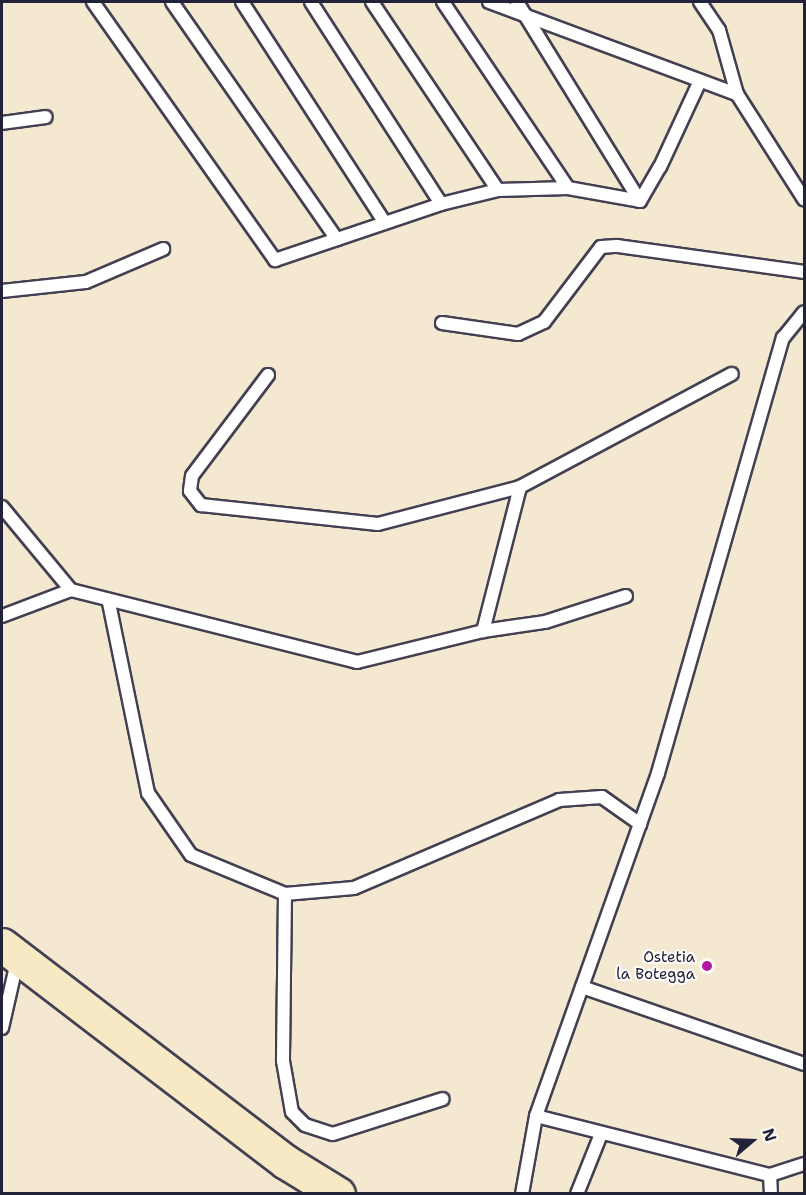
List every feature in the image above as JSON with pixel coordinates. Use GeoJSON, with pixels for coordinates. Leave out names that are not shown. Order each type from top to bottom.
{"type":"FeatureCollection","features":[{"type":"Feature","properties":{"kind":"main road"},"geometry":{"type":"LineString","coordinates":[[10,951],[286,1162],[338,1194]]}},
{"type":"Feature","properties":{"kind":"lane"},"geometry":{"type":"LineString","coordinates":[[93,2],[275,260],[441,204],[498,190],[568,188],[640,201]]}},
{"type":"Feature","properties":{"kind":"lane"},"geometry":{"type":"LineString","coordinates":[[172,2],[337,239]]}},
{"type":"Feature","properties":{"kind":"lane"},"geometry":{"type":"LineString","coordinates":[[242,2],[385,223]]}},
{"type":"Feature","properties":{"kind":"lane"},"geometry":{"type":"LineString","coordinates":[[311,2],[441,204]]}},
{"type":"Feature","properties":{"kind":"lane"},"geometry":{"type":"LineString","coordinates":[[372,2],[498,190]]}},
{"type":"Feature","properties":{"kind":"lane"},"geometry":{"type":"LineString","coordinates":[[443,2],[568,188]]}},
{"type":"Feature","properties":{"kind":"lane"},"geometry":{"type":"LineString","coordinates":[[489,2],[520,7],[700,81],[738,94]]}},
{"type":"Feature","properties":{"kind":"lane"},"geometry":{"type":"LineString","coordinates":[[700,2],[719,30],[738,94],[804,199]]}},
{"type":"Feature","properties":{"kind":"lane"},"geometry":{"type":"LineString","coordinates":[[520,7],[640,201]]}},
{"type":"Feature","properties":{"kind":"lane"},"geometry":{"type":"LineString","coordinates":[[640,201],[660,167],[700,81]]}},
{"type":"Feature","properties":{"kind":"lane"},"geometry":{"type":"LineString","coordinates":[[2,123],[46,117]]}},
{"type":"Feature","properties":{"kind":"lane"},"geometry":{"type":"LineString","coordinates":[[442,323],[518,334],[544,322],[601,247],[617,246],[804,272]]}},
{"type":"Feature","properties":{"kind":"lane"},"geometry":{"type":"LineString","coordinates":[[2,291],[87,282],[163,249]]}},
{"type":"Feature","properties":{"kind":"lane"},"geometry":{"type":"LineString","coordinates":[[522,1194],[536,1116],[640,824],[783,338],[804,312]]}},
{"type":"Feature","properties":{"kind":"lane"},"geometry":{"type":"LineString","coordinates":[[268,375],[192,476],[190,492],[201,505],[378,524],[520,487],[732,374]]}},
{"type":"Feature","properties":{"kind":"lane"},"geometry":{"type":"LineString","coordinates":[[483,631],[520,487]]}},
{"type":"Feature","properties":{"kind":"lane"},"geometry":{"type":"LineString","coordinates":[[2,507],[71,590],[109,603],[357,662],[483,631],[545,622],[626,596]]}},
{"type":"Feature","properties":{"kind":"lane"},"geometry":{"type":"LineString","coordinates":[[2,616],[71,590]]}},
{"type":"Feature","properties":{"kind":"lane"},"geometry":{"type":"LineString","coordinates":[[109,603],[148,793],[192,855],[285,894],[354,888],[559,800],[602,797],[640,824]]}},
{"type":"Feature","properties":{"kind":"lane"},"geometry":{"type":"LineString","coordinates":[[285,894],[283,1061],[292,1112],[305,1125],[333,1134],[443,1099]]}},
{"type":"Feature","properties":{"kind":"lane"},"geometry":{"type":"LineString","coordinates":[[2,1028],[10,951]]}},
{"type":"Feature","properties":{"kind":"lane"},"geometry":{"type":"LineString","coordinates":[[582,987],[804,1064]]}},
{"type":"Feature","properties":{"kind":"lane"},"geometry":{"type":"LineString","coordinates":[[536,1116],[770,1175],[804,1164]]}},
{"type":"Feature","properties":{"kind":"lane"},"geometry":{"type":"LineString","coordinates":[[577,1194],[601,1134]]}},
{"type":"Feature","properties":{"kind":"lane"},"geometry":{"type":"LineString","coordinates":[[770,1175],[771,1194]]}},
{"type":"Feature","properties":{"kind":"place","name":"Ostetia la Botegga"},"geometry":{"type":"Point","coordinates":[707,966]}}]}
